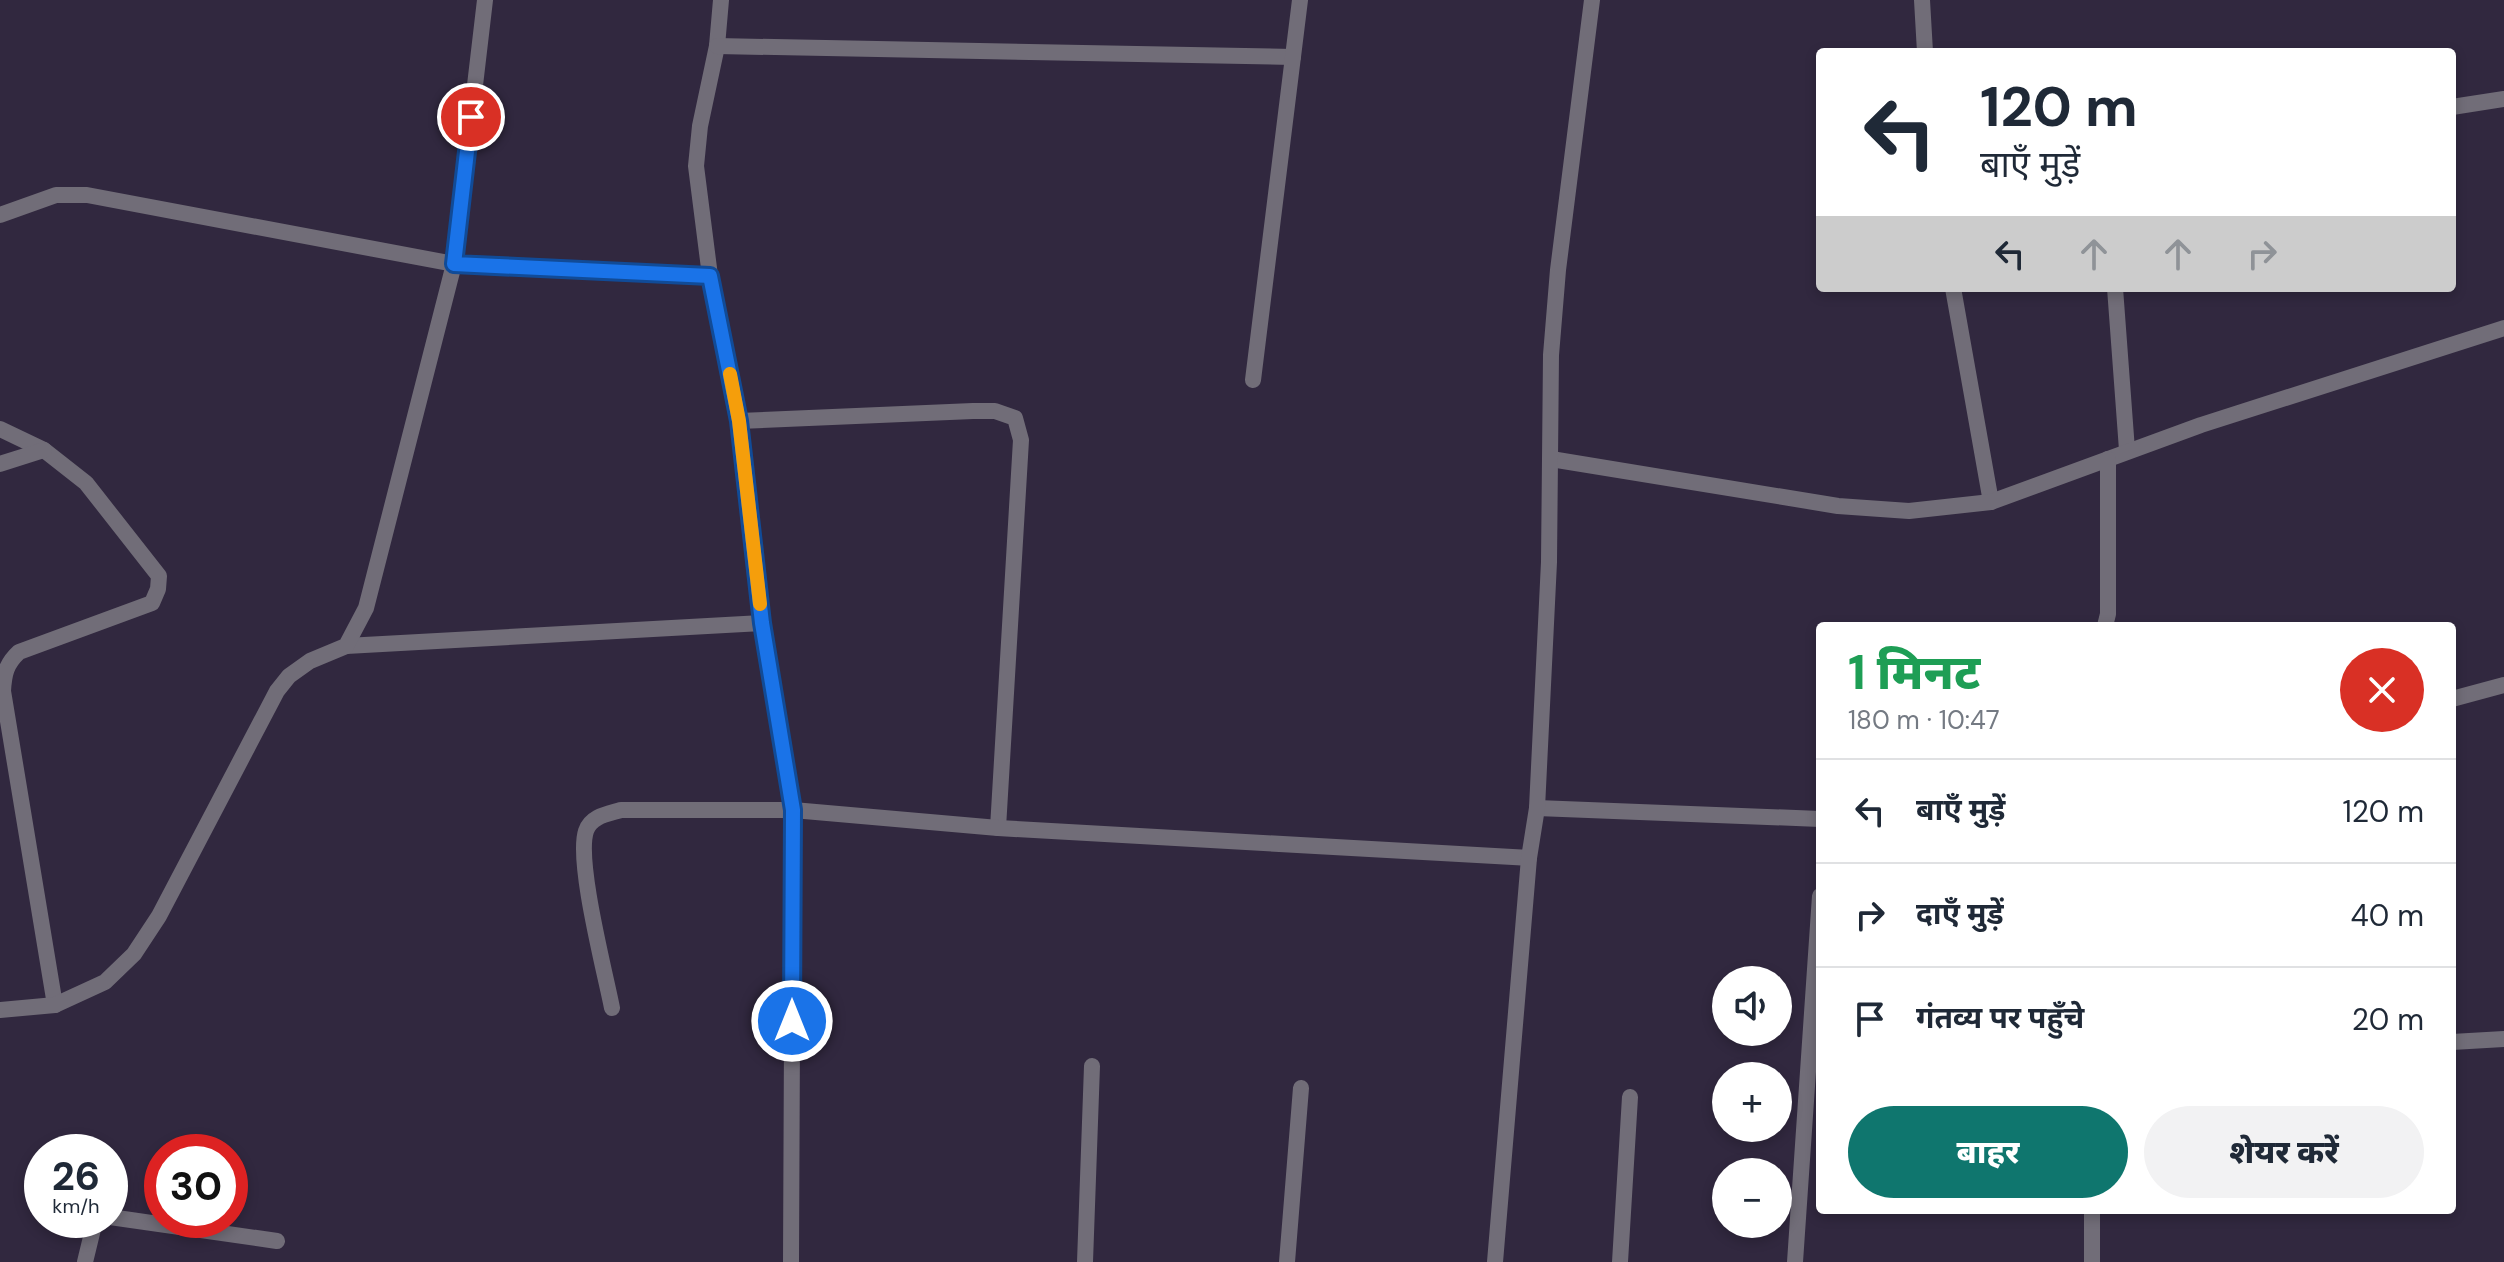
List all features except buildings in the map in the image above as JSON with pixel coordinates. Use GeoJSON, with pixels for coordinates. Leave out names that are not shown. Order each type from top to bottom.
{"type":"FeatureCollection","features":[{"type":"Feature","properties":{"kind":"street"},"geometry":{"type":"LineString","coordinates":[[346,646],[366,608],[454,264],[485,0]]}},
{"type":"Feature","properties":{"kind":"street"},"geometry":{"type":"LineString","coordinates":[[721,0],[717,46],[700,126],[696,166],[710,276],[739,421],[762,623],[793,810],[791,1262]]}},
{"type":"Feature","properties":{"kind":"street"},"geometry":{"type":"LineString","coordinates":[[1253,380],[1300,0]]}},
{"type":"Feature","properties":{"kind":"street"},"geometry":{"type":"LineString","coordinates":[[1495,1262],[1529,858],[1537,808],[1549,562],[1551,355],[1558,270],[1592,0]]}},
{"type":"Feature","properties":{"kind":"street"},"geometry":{"type":"LineString","coordinates":[[1922,0],[1925,48]]}},
{"type":"Feature","properties":{"kind":"street"},"geometry":{"type":"LineString","coordinates":[[717,46],[1293,57]]}},
{"type":"Feature","properties":{"kind":"street"},"geometry":{"type":"LineString","coordinates":[[2456,106],[2504,99]]}},
{"type":"Feature","properties":{"kind":"street"},"geometry":{"type":"LineString","coordinates":[[0,215],[56,195],[87,195],[454,264],[710,276]]}},
{"type":"Feature","properties":{"kind":"street"},"geometry":{"type":"LineString","coordinates":[[1954,292],[1991,502]]}},
{"type":"Feature","properties":{"kind":"street"},"geometry":{"type":"LineString","coordinates":[[2115,292],[2127,450]]}},
{"type":"Feature","properties":{"kind":"street"},"geometry":{"type":"LineString","coordinates":[[1551,459],[1838,506],[1909,511],[1991,502],[2127,450],[2504,328]]}},
{"type":"Feature","properties":{"kind":"street"},"geometry":{"type":"LineString","coordinates":[[739,421],[973,411],[995,411],[1015,418],[1021,440],[998,828]]}},
{"type":"Feature","properties":{"kind":"street"},"geometry":{"type":"LineString","coordinates":[[0,429],[44,450],[86,483],[159,576],[152,603],[19,652],[9,662],[4,676],[3,691],[55,1005]]}},
{"type":"Feature","properties":{"kind":"street"},"geometry":{"type":"LineString","coordinates":[[0,464],[44,450]]}},
{"type":"Feature","properties":{"kind":"street"},"geometry":{"type":"LineString","coordinates":[[2106,622],[2108,459]]}},
{"type":"Feature","properties":{"kind":"street"},"geometry":{"type":"LineString","coordinates":[[0,1010],[55,1005],[105,982],[134,954],[159,916],[277,691],[289,676],[310,661],[346,646],[762,623]]}},
{"type":"Feature","properties":{"kind":"street"},"geometry":{"type":"LineString","coordinates":[[2456,698],[2504,685]]}},
{"type":"Feature","properties":{"kind":"street"},"geometry":{"type":"LineString","coordinates":[[1537,808],[1816,819]]}},
{"type":"Feature","properties":{"kind":"street"},"geometry":{"type":"LineString","coordinates":[[612,1008],[586,876],[584,849],[586,829],[599,816],[621,810],[793,810],[998,828],[1529,858]]}},
{"type":"Feature","properties":{"kind":"street"},"geometry":{"type":"LineString","coordinates":[[1795,1262],[1816,955]]}},
{"type":"Feature","properties":{"kind":"street"},"geometry":{"type":"LineString","coordinates":[[2456,1042],[2504,1039]]}},
{"type":"Feature","properties":{"kind":"street"},"geometry":{"type":"LineString","coordinates":[[1085,1262],[1092,1066]]}},
{"type":"Feature","properties":{"kind":"street"},"geometry":{"type":"LineString","coordinates":[[1287,1262],[1301,1088]]}},
{"type":"Feature","properties":{"kind":"street"},"geometry":{"type":"LineString","coordinates":[[1620,1262],[1630,1097]]}},
{"type":"Feature","properties":{"kind":"street"},"geometry":{"type":"LineString","coordinates":[[2092,1214],[2092,1262]]}},
{"type":"Feature","properties":{"kind":"street"},"geometry":{"type":"LineString","coordinates":[[128,1220],[277,1241]]}},
{"type":"Feature","properties":{"kind":"street"},"geometry":{"type":"LineString","coordinates":[[85,1262],[91,1238]]}},
{"type":"Feature","properties":{"kind":"slow traffic"},"geometry":{"type":"LineString","coordinates":[[730,374],[739,421],[760,604]]}},
{"type":"Feature","properties":{"kind":"route"},"geometry":{"type":"LineString","coordinates":[[471,117],[454,264],[710,276],[739,421],[762,623],[793,810],[792,1021]]}}]}
